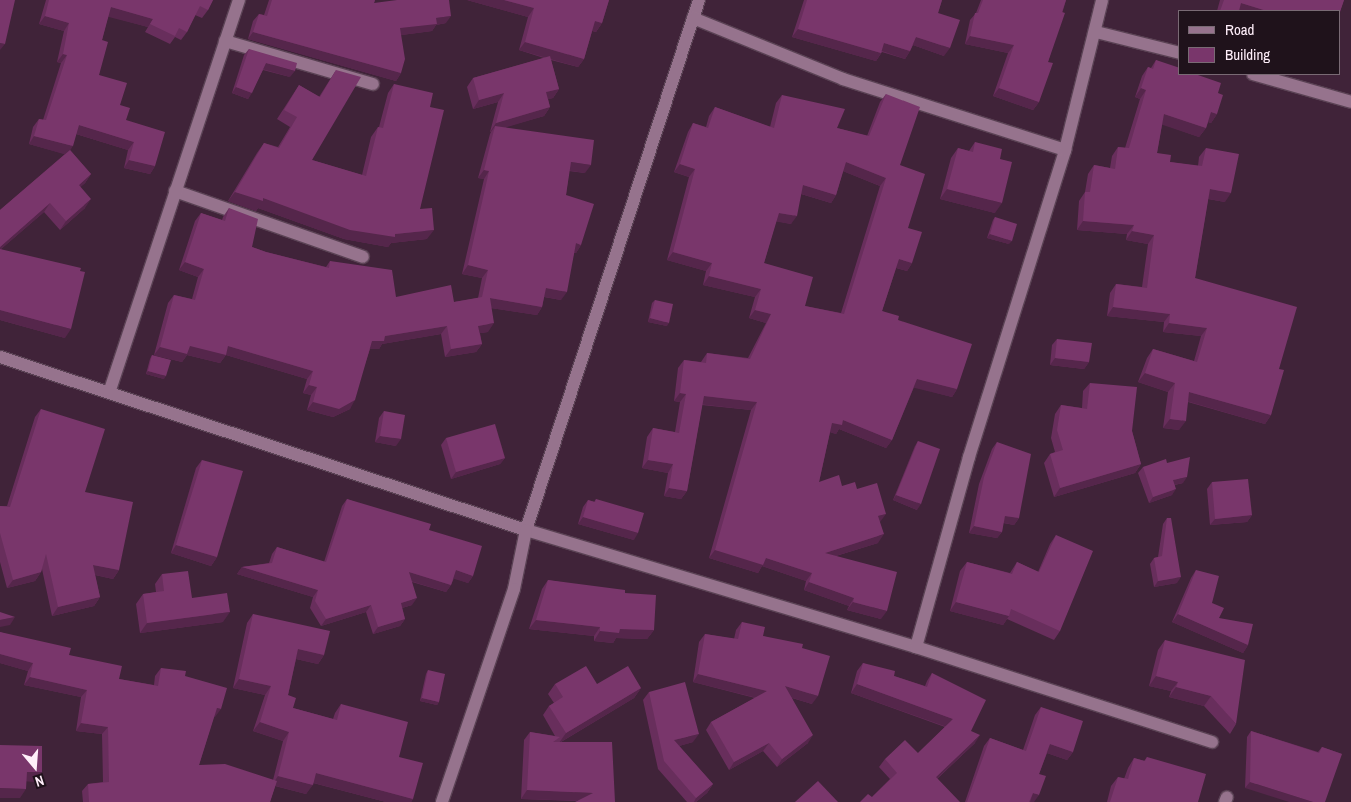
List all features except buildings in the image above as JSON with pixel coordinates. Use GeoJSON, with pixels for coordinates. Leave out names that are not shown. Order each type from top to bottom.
{"type":"FeatureCollection","features":[{"type":"Feature","properties":{"kind":"street"},"geometry":{"type":"LineString","coordinates":[[110,390],[239,0]]}},
{"type":"Feature","properties":{"kind":"street"},"geometry":{"type":"LineString","coordinates":[[442,802],[514,588],[526,530],[699,0]]}},
{"type":"Feature","properties":{"kind":"street"},"geometry":{"type":"LineString","coordinates":[[916,647],[969,457],[1065,150],[1096,32],[1102,0]]}},
{"type":"Feature","properties":{"kind":"street"},"geometry":{"type":"LineString","coordinates":[[693,18],[843,79],[1065,150]]}},
{"type":"Feature","properties":{"kind":"street"},"geometry":{"type":"LineString","coordinates":[[1096,32],[1178,52]]}},
{"type":"Feature","properties":{"kind":"street"},"geometry":{"type":"LineString","coordinates":[[225,41],[374,84]]}},
{"type":"Feature","properties":{"kind":"street"},"geometry":{"type":"LineString","coordinates":[[1256,75],[1351,102]]}},
{"type":"Feature","properties":{"kind":"street"},"geometry":{"type":"LineString","coordinates":[[175,191],[363,256]]}},
{"type":"Feature","properties":{"kind":"street"},"geometry":{"type":"LineString","coordinates":[[0,357],[110,390],[526,530],[916,647],[1212,742]]}}]}
